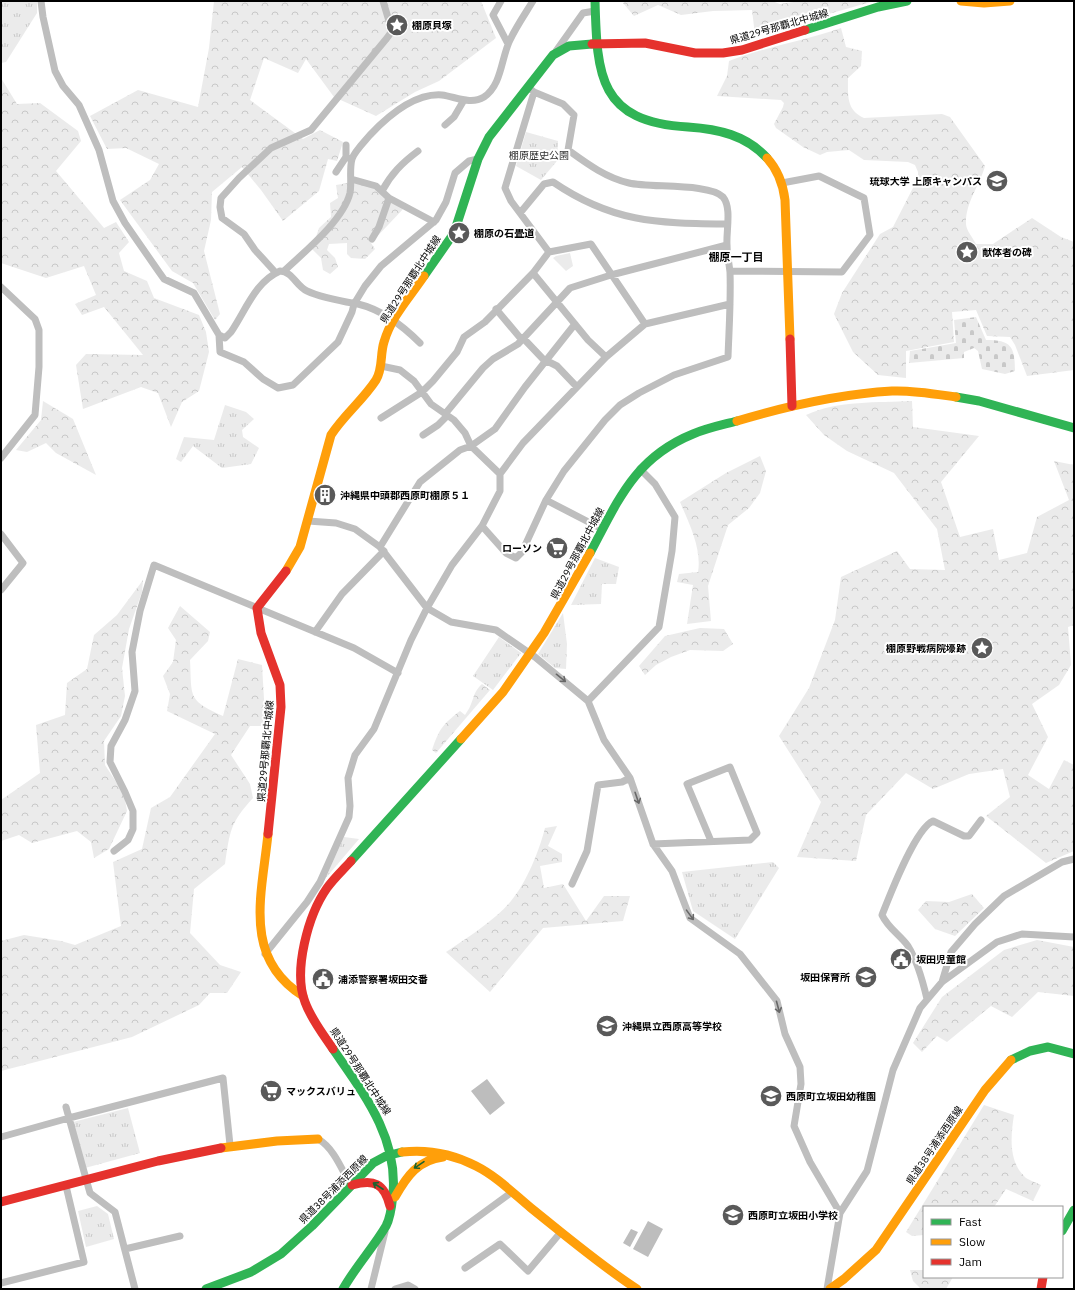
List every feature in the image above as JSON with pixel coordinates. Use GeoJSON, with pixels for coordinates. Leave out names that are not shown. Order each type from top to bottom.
{"type":"FeatureCollection","features":[{"type":"Feature","properties":{"kind":"main road"},"geometry":{"type":"LineString","coordinates":[[595,1],[600,61],[607,86],[617,101],[634,116],[646,122],[662,126],[707,128],[726,132],[744,139],[768,159],[782,183],[787,214],[792,406]]}},
{"type":"Feature","properties":{"kind":"main road","name":"県道29号那覇北中城線"},"geometry":{"type":"LineString","coordinates":[[343,1289],[354,1270],[386,1226],[393,1199],[394,1175],[392,1154],[386,1133],[376,1112],[321,1030],[303,996],[284,981],[264,954],[260,915],[281,707],[280,685],[261,633],[257,608],[291,562],[304,537],[325,452],[331,435],[339,422],[376,380],[381,366],[384,342],[394,319],[454,233],[478,159],[489,137],[532,90],[553,55],[569,46],[645,43],[695,53],[723,53],[748,48],[878,8],[907,1]]}},
{"type":"Feature","properties":{"kind":"main road"},"geometry":{"type":"LineString","coordinates":[[961,1],[1010,1]]}},
{"type":"Feature","properties":{"kind":"main road","name":"県道29号那覇北中城線"},"geometry":{"type":"LineString","coordinates":[[303,996],[303,948],[306,933],[317,906],[323,885],[503,692],[530,654],[576,579],[622,493],[640,469],[668,447],[693,434],[792,406],[875,392],[893,391],[936,394],[995,404],[1074,428]]}},
{"type":"Feature","properties":{"kind":"main road","name":"県道38号浦添西原線"},"geometry":{"type":"LineString","coordinates":[[829,1289],[844,1279],[876,1250],[985,1090],[1006,1064],[1014,1058],[1030,1051],[1048,1047],[1074,1054]]}},
{"type":"Feature","properties":{"kind":"main road"},"geometry":{"type":"LineString","coordinates":[[1,1202],[183,1155],[230,1145],[285,1139],[318,1139]]}},
{"type":"Feature","properties":{"kind":"main road","name":"県道38号浦添西原線"},"geometry":{"type":"LineString","coordinates":[[206,1289],[242,1277],[276,1257],[304,1234],[373,1163],[392,1154],[420,1151],[456,1157],[484,1170],[608,1270],[637,1289]]}},
{"type":"Feature","properties":{"kind":"main road"},"geometry":{"type":"LineString","coordinates":[[393,1199],[410,1172],[419,1164],[436,1158],[456,1157]]}},
{"type":"Feature","properties":{"kind":"main road"},"geometry":{"type":"LineString","coordinates":[[351,1186],[365,1181],[378,1183],[386,1193],[391,1210]]}},
{"type":"Feature","properties":{"kind":"main road"},"geometry":{"type":"LineString","coordinates":[[1063,1229],[1074,1210]]}},
{"type":"Feature","properties":{"kind":"main road"},"geometry":{"type":"LineString","coordinates":[[1041,1289],[1043,1278]]}},
{"type":"Feature","properties":{"kind":"street"},"geometry":{"type":"LineString","coordinates":[[41,1],[43,18],[55,71],[63,86],[79,105],[99,150],[113,201],[125,223],[164,279],[194,293],[219,335],[220,352],[244,362],[263,379],[278,388],[293,385],[338,342],[352,312],[354,304],[365,286],[382,266],[434,222],[446,202],[455,173],[469,161],[478,159]]}},
{"type":"Feature","properties":{"kind":"street"},"geometry":{"type":"LineString","coordinates":[[276,273],[255,250],[244,234],[227,224],[222,218],[220,207],[221,198],[239,178],[271,148],[311,130],[383,44],[392,31],[383,1]]}},
{"type":"Feature","properties":{"kind":"street"},"geometry":{"type":"LineString","coordinates":[[501,1],[493,14],[508,44]]}},
{"type":"Feature","properties":{"kind":"street"},"geometry":{"type":"LineString","coordinates":[[336,172],[381,124],[417,100],[430,96],[442,95],[472,101],[484,97],[494,87],[500,73],[502,60],[508,44],[533,1]]}},
{"type":"Feature","properties":{"kind":"street"},"geometry":{"type":"LineString","coordinates":[[553,55],[583,13],[595,11]]}},
{"type":"Feature","properties":{"kind":"street"},"geometry":{"type":"LineString","coordinates":[[482,526],[506,553],[516,558],[522,552],[546,500],[564,471],[605,420],[620,405],[639,393],[674,375],[728,357],[730,271],[726,245],[727,207],[724,199],[718,193],[708,189],[649,186],[627,183],[591,167],[568,150],[574,115],[563,104],[532,90],[505,188],[511,202],[549,252]]}},
{"type":"Feature","properties":{"kind":"street"},"geometry":{"type":"LineString","coordinates":[[445,125],[454,117],[464,100]]}},
{"type":"Feature","properties":{"kind":"street"},"geometry":{"type":"LineString","coordinates":[[219,335],[225,338],[231,332],[243,316],[260,285],[276,273],[284,271],[321,237],[333,222],[350,193],[351,179],[346,145]]}},
{"type":"Feature","properties":{"kind":"street"},"geometry":{"type":"LineString","coordinates":[[382,191],[391,174],[404,161],[418,151]]}},
{"type":"Feature","properties":{"kind":"street"},"geometry":{"type":"LineString","coordinates":[[730,271],[842,272],[870,235],[864,198],[819,176],[782,183]]}},
{"type":"Feature","properties":{"kind":"street"},"geometry":{"type":"LineString","coordinates":[[351,179],[376,186],[389,198],[434,222]]}},
{"type":"Feature","properties":{"kind":"street"},"geometry":{"type":"LineString","coordinates":[[520,213],[544,184],[553,182],[572,194],[604,210],[640,220],[683,224],[727,224]]}},
{"type":"Feature","properties":{"kind":"street"},"geometry":{"type":"LineString","coordinates":[[372,239],[379,227],[389,198]]}},
{"type":"Feature","properties":{"kind":"street"},"geometry":{"type":"LineString","coordinates":[[381,418],[422,392],[457,352],[464,337],[485,322],[496,309],[533,273],[549,252],[591,244],[645,324]]}},
{"type":"Feature","properties":{"kind":"street"},"geometry":{"type":"LineString","coordinates":[[423,435],[438,425],[492,359],[518,344],[570,288],[611,275],[726,245]]}},
{"type":"Feature","properties":{"kind":"street"},"geometry":{"type":"LineString","coordinates":[[284,271],[308,292],[354,304],[394,319],[420,343]]}},
{"type":"Feature","properties":{"kind":"street"},"geometry":{"type":"LineString","coordinates":[[533,273],[575,324],[606,357]]}},
{"type":"Feature","properties":{"kind":"street"},"geometry":{"type":"LineString","coordinates":[[1,287],[35,319],[39,330],[39,367],[35,415],[1,458]]}},
{"type":"Feature","properties":{"kind":"street"},"geometry":{"type":"LineString","coordinates":[[264,954],[323,885],[349,817],[350,806],[348,778],[355,755],[374,729],[411,640],[427,608],[452,565],[482,526],[500,491],[500,474],[523,443],[606,357],[645,324],[730,304]]}},
{"type":"Feature","properties":{"kind":"street"},"geometry":{"type":"LineString","coordinates":[[496,309],[530,347],[547,360],[558,366],[577,387]]}},
{"type":"Feature","properties":{"kind":"street"},"geometry":{"type":"LineString","coordinates":[[315,632],[342,594],[382,549],[420,482],[460,450],[471,446],[495,429],[575,324]]}},
{"type":"Feature","properties":{"kind":"street"},"geometry":{"type":"LineString","coordinates":[[381,366],[400,370],[414,381],[432,404],[454,420],[465,433],[471,446],[500,474]]}},
{"type":"Feature","properties":{"kind":"street"},"geometry":{"type":"LineString","coordinates":[[588,702],[659,628],[672,551],[675,517],[655,484],[640,469]]}},
{"type":"Feature","properties":{"kind":"street"},"geometry":{"type":"LineString","coordinates":[[546,500],[602,529]]}},
{"type":"Feature","properties":{"kind":"street"},"geometry":{"type":"LineString","coordinates":[[308,521],[336,523],[355,529],[382,549],[404,580],[427,608],[451,622],[496,630],[530,654],[588,702],[604,740],[630,778],[653,844],[672,871],[690,918],[740,954],[777,1001],[785,1034],[800,1067],[801,1084],[794,1126],[810,1162],[840,1213]]}},
{"type":"Feature","properties":{"kind":"street"},"geometry":{"type":"LineString","coordinates":[[1,534],[23,563],[1,590]]}},
{"type":"Feature","properties":{"kind":"street"},"geometry":{"type":"LineString","coordinates":[[114,851],[128,840],[133,829],[133,811],[110,762],[111,746],[125,720],[135,691],[132,652],[140,611],[154,565],[354,648],[398,673]]}},
{"type":"Feature","properties":{"kind":"street"},"geometry":{"type":"LineString","coordinates":[[653,844],[750,840],[757,833],[730,767],[687,784],[711,841]]}},
{"type":"Feature","properties":{"kind":"street"},"geometry":{"type":"LineString","coordinates":[[572,884],[587,851],[598,785],[622,782],[630,778]]}},
{"type":"Feature","properties":{"kind":"street"},"geometry":{"type":"LineString","coordinates":[[927,1000],[915,960],[907,946],[887,924],[882,915],[915,841],[927,824],[933,821],[964,836],[969,836],[981,820]]}},
{"type":"Feature","properties":{"kind":"street"},"geometry":{"type":"LineString","coordinates":[[942,982],[951,952],[975,924],[1004,896],[1062,862],[1074,859]]}},
{"type":"Feature","properties":{"kind":"street"},"geometry":{"type":"LineString","coordinates":[[307,902],[317,906]]}},
{"type":"Feature","properties":{"kind":"street"},"geometry":{"type":"LineString","coordinates":[[829,1289],[840,1213],[867,1171],[893,1070],[920,1008],[942,982],[997,942],[1022,934],[1074,937]]}},
{"type":"Feature","properties":{"kind":"street"},"geometry":{"type":"LineString","coordinates":[[1,1137],[223,1078],[230,1145]]}},
{"type":"Feature","properties":{"kind":"street"},"geometry":{"type":"LineString","coordinates":[[66,1107],[90,1193],[115,1212],[135,1289]]}},
{"type":"Feature","properties":{"kind":"street"},"geometry":{"type":"LineString","coordinates":[[318,1139],[324,1143],[333,1155],[351,1186]]}},
{"type":"Feature","properties":{"kind":"street"},"geometry":{"type":"LineString","coordinates":[[1,1283],[84,1262],[66,1186]]}},
{"type":"Feature","properties":{"kind":"street"},"geometry":{"type":"LineString","coordinates":[[449,1238],[512,1192]]}},
{"type":"Feature","properties":{"kind":"street"},"geometry":{"type":"LineString","coordinates":[[371,1289],[386,1226]]}},
{"type":"Feature","properties":{"kind":"street"},"geometry":{"type":"LineString","coordinates":[[465,1268],[500,1244],[528,1271],[561,1232]]}},
{"type":"Feature","properties":{"kind":"street"},"geometry":{"type":"LineString","coordinates":[[125,1249],[180,1236]]}},
{"type":"Feature","properties":{"kind":"street"},"geometry":{"type":"LineString","coordinates":[[395,1289],[408,1285],[415,1289]]}},
{"type":"Feature","properties":{"kind":"green space"},"geometry":{"type":"Polygon","coordinates":[[[1,1],[37,1],[37,13],[6,62],[1,63],[1,1]]]}},
{"type":"Feature","properties":{"kind":"green space"},"geometry":{"type":"Polygon","coordinates":[[[214,1],[481,1],[496,38],[439,81],[415,92],[376,116],[334,97],[306,59],[298,73],[264,58],[250,100],[303,139],[320,130],[343,142],[337,161],[328,159],[319,191],[283,221],[261,190],[242,167],[212,192],[211,220],[204,251],[220,314],[215,320],[193,283],[172,271],[120,200],[150,180],[159,164],[126,148],[107,149],[90,116],[138,90],[198,107],[209,48],[214,1]]]}},
{"type":"Feature","properties":{"kind":"green space"},"geometry":{"type":"Polygon","coordinates":[[[626,1],[772,1],[780,4],[800,1],[874,1],[755,35],[752,10],[713,11],[681,15],[658,5],[634,16],[623,3],[626,1]]]}},
{"type":"Feature","properties":{"kind":"green space"},"geometry":{"type":"Polygon","coordinates":[[[841,28],[846,47],[862,51],[861,66],[848,78],[849,101],[854,111],[858,115],[864,118],[942,114],[950,117],[985,166],[970,201],[966,216],[967,229],[976,244],[993,244],[1032,218],[1061,237],[1074,242],[1074,370],[1027,376],[1015,345],[1010,337],[987,336],[976,310],[952,312],[954,342],[906,351],[906,378],[878,375],[853,352],[834,314],[842,293],[880,234],[893,227],[918,178],[918,172],[915,165],[908,162],[864,160],[849,150],[827,152],[820,155],[803,147],[776,128],[774,124],[784,103],[781,100],[717,96],[727,76],[729,61],[841,28]]]}},
{"type":"Feature","properties":{"kind":"green space"},"geometry":{"type":"Polygon","coordinates":[[[1,78],[17,104],[40,103],[78,131],[81,141],[56,171],[104,228],[116,222],[129,242],[119,253],[124,271],[147,281],[154,298],[199,315],[206,332],[209,352],[199,391],[182,402],[171,427],[158,393],[141,387],[83,409],[76,365],[86,354],[143,355],[104,307],[82,315],[75,304],[96,295],[84,266],[46,278],[1,263],[1,78]]]}},
{"type":"Feature","properties":{"kind":"green space","name":"棚原歴史公園"},"geometry":{"type":"Polygon","coordinates":[[[526,132],[558,141],[557,161],[541,180],[516,166],[526,132]]]}},
{"type":"Feature","properties":{"kind":"green space"},"geometry":{"type":"Polygon","coordinates":[[[354,182],[372,187],[405,207],[371,243],[375,249],[365,259],[351,258],[347,254],[347,243],[329,244],[327,250],[335,258],[338,267],[330,274],[323,270],[321,258],[312,249],[319,228],[331,217],[330,203],[338,198],[336,185],[354,182]]]}},
{"type":"Feature","properties":{"kind":"green space"},"geometry":{"type":"Polygon","coordinates":[[[570,253],[573,266],[566,271],[553,258],[570,253]]]}},
{"type":"Feature","properties":{"kind":"green space"},"geometry":{"type":"Polygon","coordinates":[[[976,317],[986,340],[1001,341],[1010,346],[1014,356],[1015,371],[1005,374],[982,369],[978,351],[974,348],[964,352],[964,358],[909,363],[910,351],[956,343],[954,320],[976,317]]]}},
{"type":"Feature","properties":{"kind":"green space"},"geometry":{"type":"Polygon","coordinates":[[[43,401],[73,419],[96,475],[56,453],[46,443],[27,452],[16,450],[41,420],[43,401]]]}},
{"type":"Feature","properties":{"kind":"green space"},"geometry":{"type":"Polygon","coordinates":[[[912,401],[913,427],[979,436],[941,482],[960,537],[993,529],[999,560],[1027,553],[1037,517],[1069,500],[1054,461],[1074,465],[1074,625],[1068,627],[1071,665],[1059,685],[1032,704],[1048,737],[1028,775],[1049,789],[1064,760],[1074,765],[1074,851],[1046,863],[986,816],[1010,797],[1003,769],[969,774],[933,789],[906,773],[866,815],[856,861],[797,857],[821,802],[779,736],[809,688],[835,620],[841,577],[897,551],[910,569],[945,570],[937,529],[894,473],[847,451],[824,435],[806,415],[831,407],[858,403],[912,401]]]}},
{"type":"Feature","properties":{"kind":"green space"},"geometry":{"type":"Polygon","coordinates":[[[225,405],[246,412],[254,419],[242,430],[243,437],[259,448],[251,464],[222,468],[193,446],[181,462],[176,459],[184,437],[214,440],[225,405]]]}},
{"type":"Feature","properties":{"kind":"green space"},"geometry":{"type":"Polygon","coordinates":[[[760,456],[766,471],[760,493],[749,508],[728,525],[708,586],[711,621],[687,624],[693,585],[677,582],[679,574],[698,572],[699,563],[694,536],[680,502],[726,473],[760,456]]]}},
{"type":"Feature","properties":{"kind":"green space"},"geometry":{"type":"Polygon","coordinates":[[[595,558],[619,567],[616,584],[602,584],[601,604],[571,605],[595,558]]]}},
{"type":"Feature","properties":{"kind":"green space"},"geometry":{"type":"Polygon","coordinates":[[[143,580],[142,592],[129,629],[122,668],[125,696],[121,716],[104,741],[105,765],[124,794],[127,811],[109,849],[94,858],[91,842],[77,831],[32,843],[19,835],[1,841],[1,800],[40,773],[36,725],[65,715],[67,683],[87,669],[94,635],[117,615],[143,580]]]}},
{"type":"Feature","properties":{"kind":"green space"},"geometry":{"type":"Polygon","coordinates":[[[180,606],[210,632],[208,641],[190,660],[192,690],[197,701],[203,706],[223,716],[238,659],[262,665],[265,716],[262,726],[250,726],[231,755],[250,784],[253,798],[235,821],[232,828],[225,864],[194,889],[190,933],[220,965],[241,972],[227,993],[210,993],[199,1005],[132,1037],[1,1071],[1,941],[24,935],[61,941],[75,945],[121,926],[113,862],[142,849],[151,808],[170,797],[215,734],[167,711],[170,694],[163,676],[173,662],[176,640],[168,628],[180,606]]]}},
{"type":"Feature","properties":{"kind":"green space"},"geometry":{"type":"Polygon","coordinates":[[[563,613],[567,644],[566,669],[555,668],[538,654],[563,613]]]}},
{"type":"Feature","properties":{"kind":"green space"},"geometry":{"type":"Polygon","coordinates":[[[700,628],[724,629],[733,644],[723,651],[690,650],[671,657],[656,665],[645,675],[639,666],[665,636],[700,628]]]}},
{"type":"Feature","properties":{"kind":"green space"},"geometry":{"type":"Polygon","coordinates":[[[499,637],[521,653],[493,690],[473,676],[499,637]]]}},
{"type":"Feature","properties":{"kind":"green space"},"geometry":{"type":"Polygon","coordinates":[[[482,684],[490,690],[436,753],[432,750],[442,728],[460,711],[465,715],[476,691],[482,684]]]}},
{"type":"Feature","properties":{"kind":"green space"},"geometry":{"type":"Polygon","coordinates":[[[557,826],[548,846],[562,854],[562,862],[540,866],[544,888],[563,884],[586,921],[604,896],[630,896],[623,921],[543,928],[490,992],[446,952],[489,922],[511,901],[522,885],[532,866],[545,828],[557,826]]]}},
{"type":"Feature","properties":{"kind":"green space"},"geometry":{"type":"Polygon","coordinates":[[[344,837],[359,839],[325,879],[344,837]]]}},
{"type":"Feature","properties":{"kind":"green space"},"geometry":{"type":"Polygon","coordinates":[[[773,862],[779,868],[735,939],[693,911],[682,872],[773,862]]]}},
{"type":"Feature","properties":{"kind":"green space"},"geometry":{"type":"Polygon","coordinates":[[[972,894],[984,908],[955,936],[935,929],[918,910],[926,901],[949,902],[972,894]]]}},
{"type":"Feature","properties":{"kind":"green space"},"geometry":{"type":"Polygon","coordinates":[[[1037,940],[1074,947],[1074,996],[1038,992],[1012,1017],[991,1006],[947,1042],[937,1036],[922,1052],[913,1043],[942,997],[1004,950],[1037,940]]]}},
{"type":"Feature","properties":{"kind":"green space"},"geometry":{"type":"Polygon","coordinates":[[[984,1105],[1014,1115],[1012,1147],[1015,1162],[1025,1177],[1041,1185],[1033,1201],[1006,1189],[995,1206],[923,1206],[923,1235],[912,1236],[906,1232],[984,1105]]]}},
{"type":"Feature","properties":{"kind":"green space"},"geometry":{"type":"Polygon","coordinates":[[[128,1108],[140,1153],[85,1168],[73,1122],[128,1108]]]}},
{"type":"Feature","properties":{"kind":"green space"},"geometry":{"type":"Polygon","coordinates":[[[97,1206],[108,1214],[114,1239],[86,1247],[78,1211],[97,1206]]]}},
{"type":"Feature","properties":{"kind":"green space"},"geometry":{"type":"Polygon","coordinates":[[[910,1270],[923,1270],[923,1278],[952,1278],[946,1289],[921,1289],[913,1281],[910,1270]]]}},
{"type":"Feature","properties":{"kind":"shaded area"},"geometry":{"type":"Polygon","coordinates":[[[487,1079],[505,1103],[490,1115],[471,1091],[487,1079]]]}},
{"type":"Feature","properties":{"kind":"shaded area"},"geometry":{"type":"Polygon","coordinates":[[[648,1221],[663,1229],[648,1257],[633,1249],[648,1221]]]}},
{"type":"Feature","properties":{"kind":"shaded area"},"geometry":{"type":"Polygon","coordinates":[[[631,1229],[638,1232],[630,1247],[623,1243],[631,1229]]]}},
{"type":"Feature","properties":{"kind":"traffic: fast"},"geometry":{"type":"LineString","coordinates":[[595,1],[598,52],[602,73],[609,90],[620,105],[636,116],[659,123],[710,129],[731,135],[750,144],[767,158]]}},
{"type":"Feature","properties":{"kind":"traffic: fast"},"geometry":{"type":"LineString","coordinates":[[805,30],[878,7],[907,1]]}},
{"type":"Feature","properties":{"kind":"traffic: fast"},"geometry":{"type":"LineString","coordinates":[[424,276],[454,233],[478,159],[489,137],[553,55],[569,46],[592,44]]}},
{"type":"Feature","properties":{"kind":"traffic: fast"},"geometry":{"type":"LineString","coordinates":[[956,397],[979,401],[1074,428]]}},
{"type":"Feature","properties":{"kind":"traffic: fast"},"geometry":{"type":"LineString","coordinates":[[590,553],[619,499],[642,468],[656,455],[693,434],[709,428],[737,421]]}},
{"type":"Feature","properties":{"kind":"traffic: fast"},"geometry":{"type":"LineString","coordinates":[[351,861],[461,739]]}},
{"type":"Feature","properties":{"kind":"traffic: fast"},"geometry":{"type":"LineString","coordinates":[[1011,1060],[1030,1051],[1048,1047],[1074,1054]]}},
{"type":"Feature","properties":{"kind":"traffic: fast"},"geometry":{"type":"LineString","coordinates":[[333,1049],[367,1100],[376,1117],[390,1154],[393,1173],[393,1194],[388,1222],[343,1289]]}},
{"type":"Feature","properties":{"kind":"traffic: fast"},"geometry":{"type":"LineString","coordinates":[[206,1289],[251,1272],[281,1254],[312,1226],[373,1163],[386,1156],[402,1152]]}},
{"type":"Feature","properties":{"kind":"traffic: fast"},"geometry":{"type":"LineString","coordinates":[[1063,1229],[1074,1210]]}},
{"type":"Feature","properties":{"kind":"traffic: slow"},"geometry":{"type":"LineString","coordinates":[[961,1],[984,3],[1010,1]]}},
{"type":"Feature","properties":{"kind":"traffic: slow"},"geometry":{"type":"LineString","coordinates":[[767,158],[774,167],[779,178],[783,188],[785,200],[790,339]]}},
{"type":"Feature","properties":{"kind":"traffic: slow"},"geometry":{"type":"LineString","coordinates":[[286,571],[300,547],[331,435],[376,380],[380,371],[383,347],[391,324],[424,276]]}},
{"type":"Feature","properties":{"kind":"traffic: slow"},"geometry":{"type":"LineString","coordinates":[[737,421],[775,410],[853,395],[908,391],[956,397]]}},
{"type":"Feature","properties":{"kind":"traffic: slow"},"geometry":{"type":"LineString","coordinates":[[461,739],[503,692],[544,633],[590,553]]}},
{"type":"Feature","properties":{"kind":"traffic: slow"},"geometry":{"type":"LineString","coordinates":[[268,834],[260,902],[260,923],[264,944],[271,963],[284,981],[303,996]]}},
{"type":"Feature","properties":{"kind":"traffic: slow"},"geometry":{"type":"LineString","coordinates":[[830,1289],[844,1279],[876,1250],[985,1090],[1011,1060]]}},
{"type":"Feature","properties":{"kind":"traffic: slow"},"geometry":{"type":"LineString","coordinates":[[221,1148],[277,1141],[318,1139]]}},
{"type":"Feature","properties":{"kind":"traffic: slow"},"geometry":{"type":"LineString","coordinates":[[402,1152],[421,1151],[440,1153],[458,1158],[483,1170],[504,1185],[596,1260],[637,1289]]}},
{"type":"Feature","properties":{"kind":"traffic: slow"},"geometry":{"type":"LineString","coordinates":[[395,1197],[404,1182],[414,1170],[420,1165],[443,1157]]}},
{"type":"Feature","properties":{"kind":"traffic: jam"},"geometry":{"type":"LineString","coordinates":[[592,44],[645,43],[695,53],[723,53],[742,50],[805,30]]}},
{"type":"Feature","properties":{"kind":"traffic: jam"},"geometry":{"type":"LineString","coordinates":[[790,339],[792,406]]}},
{"type":"Feature","properties":{"kind":"traffic: jam"},"geometry":{"type":"LineString","coordinates":[[268,834],[281,707],[280,685],[261,633],[257,608],[286,571]]}},
{"type":"Feature","properties":{"kind":"traffic: jam"},"geometry":{"type":"LineString","coordinates":[[333,1049],[314,1020],[305,1002],[301,975],[302,959],[304,944],[320,899],[330,884],[351,861]]}},
{"type":"Feature","properties":{"kind":"traffic: jam"},"geometry":{"type":"LineString","coordinates":[[1,1202],[158,1161],[221,1148]]}},
{"type":"Feature","properties":{"kind":"traffic: jam"},"geometry":{"type":"LineString","coordinates":[[352,1185],[360,1183],[372,1183],[377,1185],[385,1192],[390,1206]]}},
{"type":"Feature","properties":{"kind":"traffic: jam"},"geometry":{"type":"LineString","coordinates":[[1041,1289],[1043,1278]]}},
{"type":"Feature","properties":{"kind":"place","name":"棚原貝塚"},"geometry":{"type":"Point","coordinates":[397,25]}},
{"type":"Feature","properties":{"kind":"place","name":"琉球大学 上原キャンパス"},"geometry":{"type":"Point","coordinates":[997,181]}},
{"type":"Feature","properties":{"kind":"place","name":"棚原の石畳道"},"geometry":{"type":"Point","coordinates":[459,233]}},
{"type":"Feature","properties":{"kind":"place","name":"献体者の碑"},"geometry":{"type":"Point","coordinates":[967,252]}},
{"type":"Feature","properties":{"kind":"place","name":"沖縄県中頭郡西原町棚原５１"},"geometry":{"type":"Point","coordinates":[325,495]}},
{"type":"Feature","properties":{"kind":"place","name":"ローソン"},"geometry":{"type":"Point","coordinates":[557,548]}},
{"type":"Feature","properties":{"kind":"place","name":"棚原野戦病院壕跡"},"geometry":{"type":"Point","coordinates":[982,648]}},
{"type":"Feature","properties":{"kind":"place","name":"坂田児童館"},"geometry":{"type":"Point","coordinates":[901,959]}},
{"type":"Feature","properties":{"kind":"place","name":"坂田保育所"},"geometry":{"type":"Point","coordinates":[866,977]}},
{"type":"Feature","properties":{"kind":"place","name":"浦添警察署坂田交番"},"geometry":{"type":"Point","coordinates":[323,979]}},
{"type":"Feature","properties":{"kind":"place","name":"沖縄県立西原高等学校"},"geometry":{"type":"Point","coordinates":[607,1026]}},
{"type":"Feature","properties":{"kind":"place","name":"マックスバリュ"},"geometry":{"type":"Point","coordinates":[271,1091]}},
{"type":"Feature","properties":{"kind":"place","name":"西原町立坂田幼稚園"},"geometry":{"type":"Point","coordinates":[771,1096]}},
{"type":"Feature","properties":{"kind":"place","name":"西原町立坂田小学校"},"geometry":{"type":"Point","coordinates":[733,1215]}},
{"type":"Feature","properties":{"kind":"district","name":"棚原一丁目"},"geometry":{"type":"Point","coordinates":[736,257]}}]}
